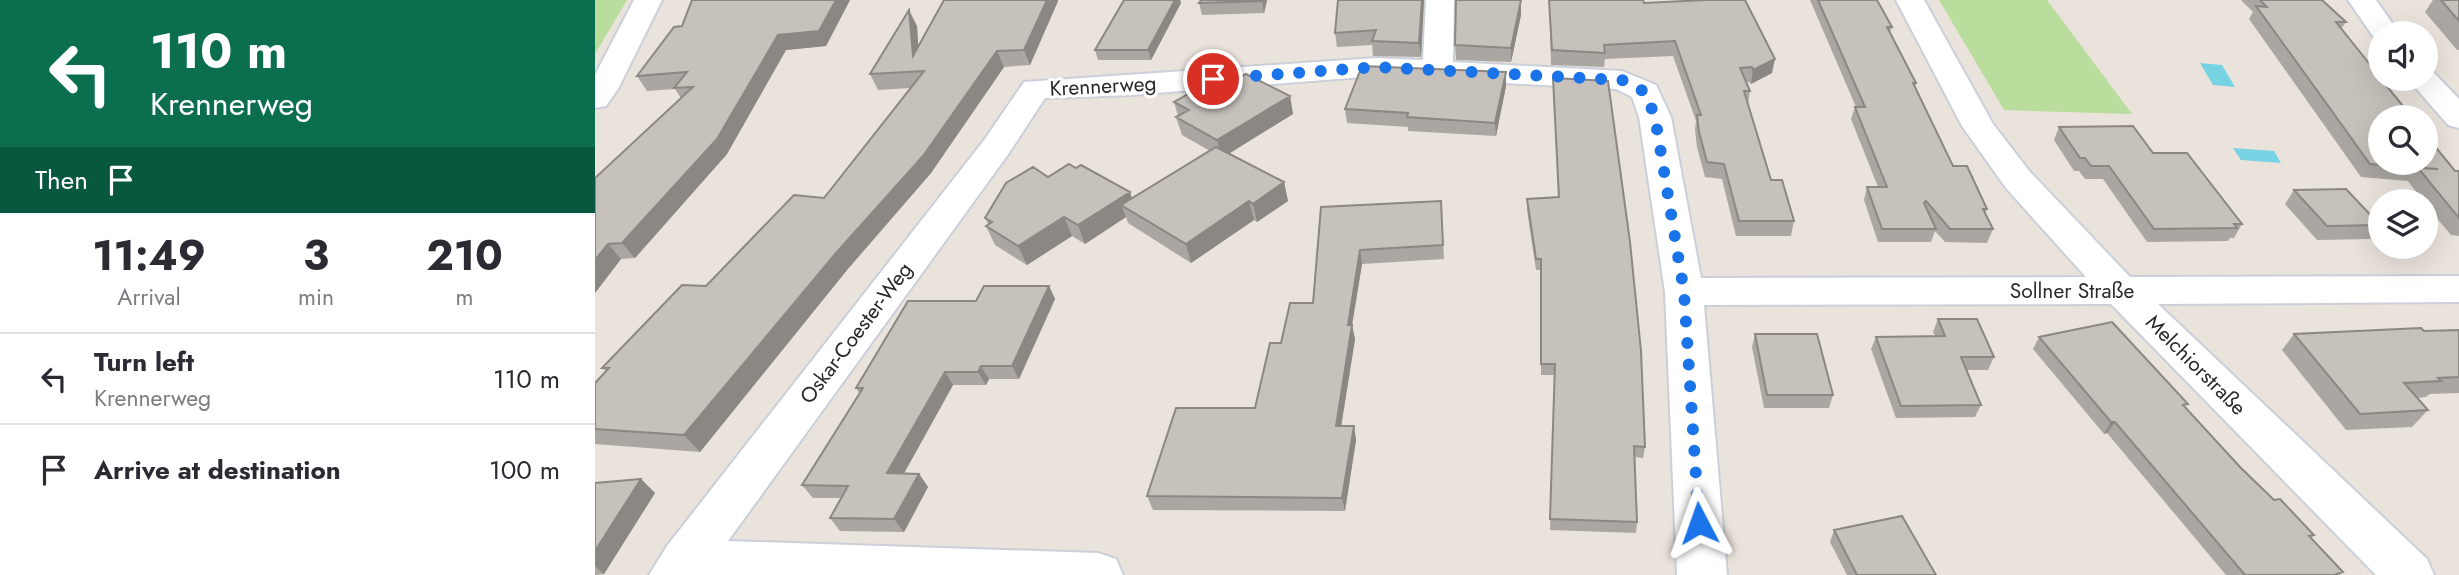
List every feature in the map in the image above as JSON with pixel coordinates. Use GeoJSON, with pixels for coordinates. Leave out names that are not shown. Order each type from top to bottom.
{"type":"FeatureCollection","features":[{"type":"Feature","properties":{"kind":"street"},"geometry":{"type":"LineString","coordinates":[[595,99],[603,89],[648,0]]}},
{"type":"Feature","properties":{"kind":"street"},"geometry":{"type":"LineString","coordinates":[[1438,71],[1440,0]]}},
{"type":"Feature","properties":{"kind":"street","name":"Melchiorstraße"},"geometry":{"type":"LineString","coordinates":[[1910,0],[1978,126],[2018,180],[2121,291],[2409,575]]}},
{"type":"Feature","properties":{"kind":"street"},"geometry":{"type":"LineString","coordinates":[[2362,0],[2377,21]]}},
{"type":"Feature","properties":{"kind":"street","name":"Krennerweg"},"geometry":{"type":"LineString","coordinates":[[1035,89],[1131,86],[1376,67],[1622,80],[1645,92],[1655,117],[1684,292],[1702,575]]}},
{"type":"Feature","properties":{"kind":"street","name":"Oskar-Coester-Weg"},"geometry":{"type":"LineString","coordinates":[[679,568],[997,146],[1035,89]]}},
{"type":"Feature","properties":{"kind":"street"},"geometry":{"type":"LineString","coordinates":[[2434,91],[2459,118]]}},
{"type":"Feature","properties":{"kind":"street","name":"Sollner Straße"},"geometry":{"type":"LineString","coordinates":[[1684,292],[2459,289]]}},
{"type":"Feature","properties":{"kind":"street"},"geometry":{"type":"LineString","coordinates":[[679,568],[1098,575]]}},
{"type":"Feature","properties":{"kind":"green space"},"geometry":{"type":"Polygon","coordinates":[[[595,0],[627,0],[595,54],[595,0]]]}},
{"type":"Feature","properties":{"kind":"green space"},"geometry":{"type":"Polygon","coordinates":[[[1939,0],[2047,0],[2132,114],[2004,110],[1939,0]]]}},
{"type":"Feature","properties":{"kind":"water"},"geometry":{"type":"Polygon","coordinates":[[[2200,63],[2222,65],[2235,87],[2213,85],[2200,63]]]}},
{"type":"Feature","properties":{"kind":"water"},"geometry":{"type":"Polygon","coordinates":[[[2233,148],[2274,151],[2281,163],[2241,160],[2233,148]]]}},
{"type":"Feature","properties":{"kind":"building"},"geometry":{"type":"Polygon","coordinates":[[[692,0],[836,0],[819,31],[778,35],[717,139],[622,243],[608,244],[595,260],[595,178],[693,87],[674,88],[687,72],[637,76],[674,27],[682,26],[692,0]]]}},
{"type":"Feature","properties":{"kind":"building"},"geometry":{"type":"Polygon","coordinates":[[[944,0],[1047,0],[1024,50],[997,51],[923,156],[836,253],[684,435],[595,429],[595,383],[609,368],[602,368],[682,285],[706,286],[794,195],[824,198],[924,71],[870,74],[909,10],[913,56],[944,0]]]}},
{"type":"Feature","properties":{"kind":"building"},"geometry":{"type":"Polygon","coordinates":[[[1124,0],[1175,0],[1148,50],[1095,50],[1124,0]]]}},
{"type":"Feature","properties":{"kind":"building"},"geometry":{"type":"Polygon","coordinates":[[[1201,0],[1262,0],[1262,1],[1199,3],[1201,0]]]}},
{"type":"Feature","properties":{"kind":"building"},"geometry":{"type":"Polygon","coordinates":[[[1338,0],[1422,0],[1419,43],[1372,41],[1376,30],[1335,33],[1338,0]]]}},
{"type":"Feature","properties":{"kind":"building"},"geometry":{"type":"Polygon","coordinates":[[[1456,0],[1521,0],[1511,48],[1455,45],[1456,0]]]}},
{"type":"Feature","properties":{"kind":"building"},"geometry":{"type":"Polygon","coordinates":[[[1549,0],[1643,0],[1644,3],[1745,0],[1775,59],[1753,70],[1752,67],[1740,68],[1750,91],[1744,91],[1771,180],[1782,180],[1794,221],[1739,221],[1724,164],[1707,162],[1699,132],[1697,115],[1701,115],[1675,41],[1604,45],[1605,53],[1552,50],[1549,0]]]}},
{"type":"Feature","properties":{"kind":"building"},"geometry":{"type":"Polygon","coordinates":[[[1818,0],[1877,0],[1892,27],[1887,27],[1916,83],[1913,83],[1953,166],[1967,166],[1993,229],[1950,229],[1926,201],[1924,203],[1936,229],[1882,229],[1867,187],[1887,187],[1855,107],[1865,107],[1818,0]]]}},
{"type":"Feature","properties":{"kind":"building"},"geometry":{"type":"Polygon","coordinates":[[[2260,0],[2322,0],[2346,22],[2336,22],[2368,62],[2368,91],[2391,91],[2402,105],[2368,105],[2368,161],[2256,6],[2267,7],[2260,0]]]}},
{"type":"Feature","properties":{"kind":"building"},"geometry":{"type":"Polygon","coordinates":[[[2441,0],[2459,0],[2459,21],[2441,0]]]}},
{"type":"Feature","properties":{"kind":"building"},"geometry":{"type":"Polygon","coordinates":[[[1362,66],[1506,72],[1495,123],[1407,117],[1408,113],[1345,109],[1362,66]]]}},
{"type":"Feature","properties":{"kind":"building"},"geometry":{"type":"Polygon","coordinates":[[[1246,74],[1290,96],[1217,140],[1176,117],[1189,110],[1174,102],[1217,78],[1228,84],[1246,74]]]}},
{"type":"Feature","properties":{"kind":"building"},"geometry":{"type":"Polygon","coordinates":[[[1553,78],[1608,81],[1630,242],[1641,351],[1645,447],[1634,446],[1637,522],[1550,519],[1555,364],[1541,364],[1541,259],[1536,259],[1527,199],[1559,197],[1553,78]]]}},
{"type":"Feature","properties":{"kind":"building"},"geometry":{"type":"Polygon","coordinates":[[[2133,126],[2153,153],[2187,153],[2242,224],[2234,224],[2237,228],[2154,229],[2109,166],[2091,166],[2085,158],[2080,158],[2059,127],[2133,126]]]}},
{"type":"Feature","properties":{"kind":"building"},"geometry":{"type":"Polygon","coordinates":[[[1216,147],[1284,182],[1253,204],[1249,201],[1186,244],[1121,205],[1216,147]]]}},
{"type":"Feature","properties":{"kind":"building"},"geometry":{"type":"Polygon","coordinates":[[[2438,150],[2455,171],[2459,171],[2459,218],[2438,189],[2424,175],[2438,175],[2438,150]]]}},
{"type":"Feature","properties":{"kind":"building"},"geometry":{"type":"Polygon","coordinates":[[[1069,164],[1076,168],[1081,165],[1130,192],[1078,225],[1064,217],[1018,246],[986,226],[992,222],[985,218],[1006,183],[1033,167],[1048,177],[1069,164]]]}},
{"type":"Feature","properties":{"kind":"building"},"geometry":{"type":"Polygon","coordinates":[[[2346,189],[2368,212],[2368,225],[2327,226],[2294,190],[2346,189]]]}},
{"type":"Feature","properties":{"kind":"building"},"geometry":{"type":"Polygon","coordinates":[[[1441,201],[1443,245],[1360,250],[1348,325],[1352,325],[1336,426],[1354,426],[1342,498],[1147,496],[1176,408],[1255,408],[1270,343],[1281,343],[1290,303],[1313,303],[1321,207],[1441,201]]]}},
{"type":"Feature","properties":{"kind":"building"},"geometry":{"type":"Polygon","coordinates":[[[984,286],[1049,286],[1012,366],[981,366],[978,372],[945,372],[887,473],[919,474],[894,519],[830,518],[848,486],[802,485],[863,388],[856,388],[908,301],[976,301],[984,286]]]}},
{"type":"Feature","properties":{"kind":"building"},"geometry":{"type":"Polygon","coordinates":[[[1938,319],[1977,319],[1994,357],[1961,357],[1981,405],[1901,406],[1876,337],[1945,336],[1938,319]]]}},
{"type":"Feature","properties":{"kind":"building"},"geometry":{"type":"Polygon","coordinates":[[[2112,322],[2188,404],[2183,405],[2240,467],[2274,500],[2280,499],[2314,535],[2309,536],[2343,572],[2334,575],[2245,575],[2039,337],[2112,322]]]}},
{"type":"Feature","properties":{"kind":"building"},"geometry":{"type":"Polygon","coordinates":[[[2421,328],[2424,331],[2459,330],[2459,377],[2404,383],[2428,410],[2360,414],[2294,334],[2421,328]]]}},
{"type":"Feature","properties":{"kind":"building"},"geometry":{"type":"Polygon","coordinates":[[[1755,334],[1817,334],[1833,395],[1767,395],[1755,334]]]}},
{"type":"Feature","properties":{"kind":"building"},"geometry":{"type":"Polygon","coordinates":[[[641,479],[595,551],[595,483],[641,479]]]}},
{"type":"Feature","properties":{"kind":"building"},"geometry":{"type":"Polygon","coordinates":[[[1902,516],[1936,575],[1857,575],[1834,530],[1902,516]]]}},
{"type":"Feature","properties":{"kind":"route"},"geometry":{"type":"LineString","coordinates":[[1213,79],[1376,67],[1622,80],[1645,92],[1655,117],[1684,292],[1699,523]]}}]}
